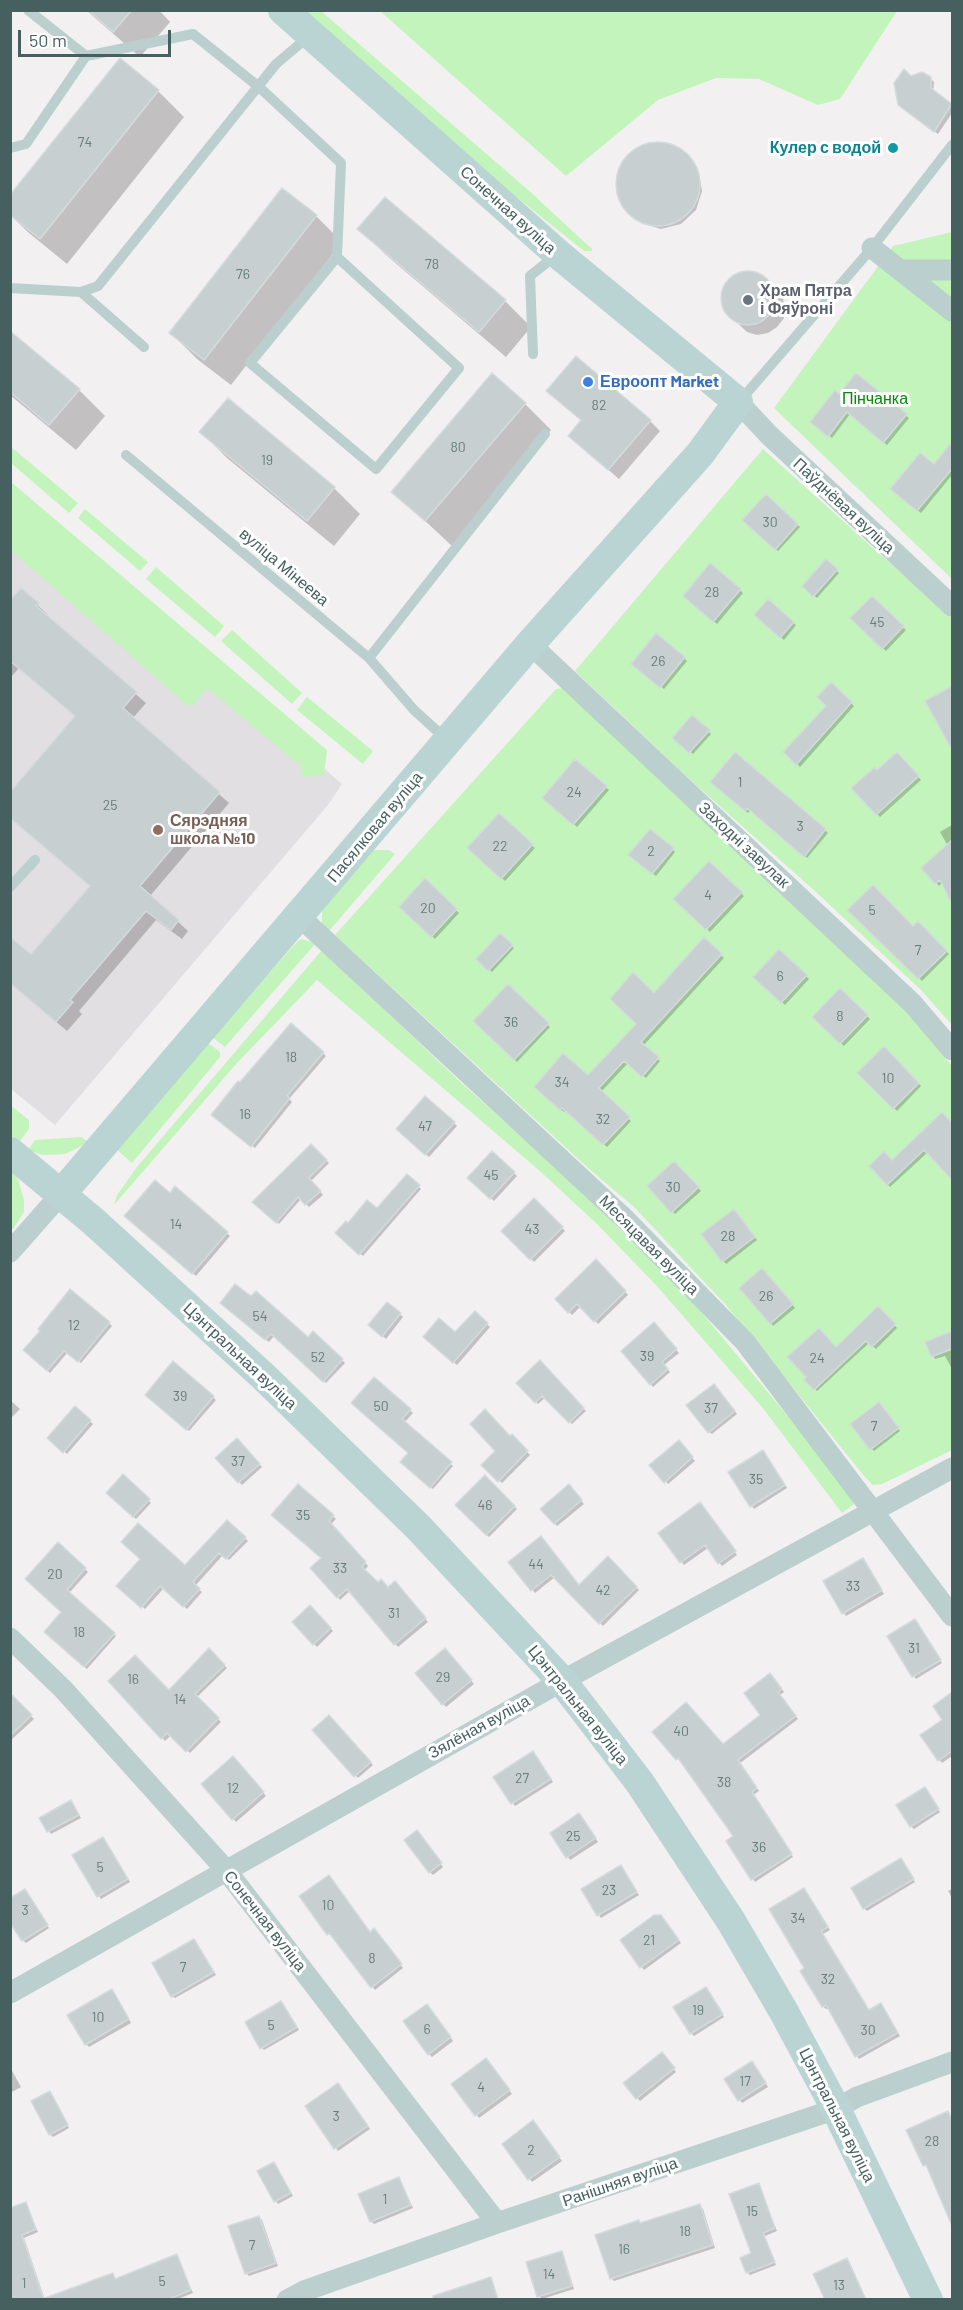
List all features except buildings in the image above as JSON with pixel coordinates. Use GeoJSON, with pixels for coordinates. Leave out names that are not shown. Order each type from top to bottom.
{"type":"FeatureCollection","features":[{"type":"Feature","properties":{"kind":"street","name":"Сонечная вуліца"},"geometry":{"type":"LineString","coordinates":[[283,10],[558,254],[738,402]]}},
{"type":"Feature","properties":{"kind":"street"},"geometry":{"type":"LineString","coordinates":[[872,248],[952,311]]}},
{"type":"Feature","properties":{"kind":"street"},"geometry":{"type":"LineString","coordinates":[[901,270],[952,270]]}},
{"type":"Feature","properties":{"kind":"street","name":"Паўднёвая вуліца"},"geometry":{"type":"LineString","coordinates":[[738,402],[769,435],[952,606]]}},
{"type":"Feature","properties":{"kind":"street","name":"Пасялковая вуліца"},"geometry":{"type":"LineString","coordinates":[[10,1252],[530,644],[700,454],[738,402]]}},
{"type":"Feature","properties":{"kind":"street","name":"Заходні завулак"},"geometry":{"type":"LineString","coordinates":[[530,644],[913,1004],[952,1050]]}},
{"type":"Feature","properties":{"kind":"street","name":"Месяцавая вуліца"},"geometry":{"type":"LineString","coordinates":[[299,916],[626,1220],[746,1342],[952,1616]]}},
{"type":"Feature","properties":{"kind":"street","name":"Цэнтральная вуліца"},"geometry":{"type":"LineString","coordinates":[[10,1152],[61,1194],[264,1377],[420,1528],[562,1680],[640,1783],[731,1921],[784,2012],[836,2109],[928,2300]]}},
{"type":"Feature","properties":{"kind":"street","name":"Зялёная вуліца"},"geometry":{"type":"LineString","coordinates":[[10,1993],[562,1680],[952,1468]]}},
{"type":"Feature","properties":{"kind":"street","name":"Сонечная вуліца"},"geometry":{"type":"LineString","coordinates":[[10,1638],[63,1689],[226,1870],[497,2223]]}},
{"type":"Feature","properties":{"kind":"street","name":"Ранішняя вуліца"},"geometry":{"type":"LineString","coordinates":[[287,2300],[304,2291],[497,2223],[836,2109],[857,2097],[952,2062]]}},
{"type":"Feature","properties":{"kind":"lane"},"geometry":{"type":"LineString","coordinates":[[28,10],[86,56]]}},
{"type":"Feature","properties":{"kind":"lane"},"geometry":{"type":"LineString","coordinates":[[10,148],[26,144],[86,56],[193,34],[259,87],[341,163],[337,257],[250,363],[376,469],[459,368],[337,257]]}},
{"type":"Feature","properties":{"kind":"lane"},"geometry":{"type":"LineString","coordinates":[[10,288],[81,292],[98,286],[276,64],[311,35]]}},
{"type":"Feature","properties":{"kind":"lane"},"geometry":{"type":"LineString","coordinates":[[738,402],[872,248],[952,145]]}},
{"type":"Feature","properties":{"kind":"lane"},"geometry":{"type":"LineString","coordinates":[[534,354],[530,276],[558,254]]}},
{"type":"Feature","properties":{"kind":"lane"},"geometry":{"type":"LineString","coordinates":[[81,292],[144,347]]}},
{"type":"Feature","properties":{"kind":"lane"},"geometry":{"type":"LineString","coordinates":[[369,658],[545,434]]}},
{"type":"Feature","properties":{"kind":"lane","name":"вуліца Мінеева"},"geometry":{"type":"LineString","coordinates":[[126,455],[369,658],[414,710],[447,741]]}},
{"type":"Feature","properties":{"kind":"lane"},"geometry":{"type":"LineString","coordinates":[[10,887],[35,860]]}},
{"type":"Feature","properties":{"kind":"shaded area","name":"Сярэдняя школа №10"},"geometry":{"type":"Polygon","coordinates":[[[10,497],[342,784],[328,805],[55,1125],[11,1089],[10,497]]]}},
{"type":"Feature","properties":{"kind":"green space"},"geometry":{"type":"Polygon","coordinates":[[[303,11],[321,11],[527,189],[592,251],[584,251],[499,183],[303,11]]]}},
{"type":"Feature","properties":{"kind":"green space"},"geometry":{"type":"Polygon","coordinates":[[[380,11],[897,11],[840,99],[818,105],[759,79],[716,78],[658,100],[566,176],[380,11]]]}},
{"type":"Feature","properties":{"kind":"green space","name":"Пінчанка"},"geometry":{"type":"Polygon","coordinates":[[[952,232],[952,579],[774,408],[893,246],[952,232]]]}},
{"type":"Feature","properties":{"kind":"green space"},"geometry":{"type":"Polygon","coordinates":[[[10,446],[78,503],[69,513],[11,463],[10,446]]]}},
{"type":"Feature","properties":{"kind":"green space"},"geometry":{"type":"Polygon","coordinates":[[[763,449],[947,611],[952,619],[952,1025],[921,990],[686,776],[575,671],[763,449]]]}},
{"type":"Feature","properties":{"kind":"green space"},"geometry":{"type":"Polygon","coordinates":[[[11,482],[327,750],[324,776],[301,777],[301,766],[207,688],[193,705],[187,705],[11,550],[11,482]]]}},
{"type":"Feature","properties":{"kind":"green space"},"geometry":{"type":"Polygon","coordinates":[[[85,509],[148,562],[140,571],[78,518],[85,509]]]}},
{"type":"Feature","properties":{"kind":"green space"},"geometry":{"type":"Polygon","coordinates":[[[156,567],[224,626],[215,637],[146,579],[156,567]]]}},
{"type":"Feature","properties":{"kind":"green space"},"geometry":{"type":"Polygon","coordinates":[[[232,630],[302,693],[292,704],[221,641],[232,630]]]}},
{"type":"Feature","properties":{"kind":"green space"},"geometry":{"type":"Polygon","coordinates":[[[563,688],[905,1010],[952,1066],[952,1450],[882,1484],[873,1485],[865,1477],[726,1305],[634,1207],[588,1168],[335,935],[556,689],[563,688]]]}},
{"type":"Feature","properties":{"kind":"green space"},"geometry":{"type":"Polygon","coordinates":[[[307,697],[373,751],[363,764],[297,710],[307,697]]]}},
{"type":"Feature","properties":{"kind":"green space"},"geometry":{"type":"Polygon","coordinates":[[[373,850],[389,850],[395,854],[329,931],[322,926],[322,909],[373,850]]]}},
{"type":"Feature","properties":{"kind":"green space"},"geometry":{"type":"Polygon","coordinates":[[[301,939],[316,943],[225,1047],[212,1037],[297,942],[301,939]]]}},
{"type":"Feature","properties":{"kind":"green space"},"geometry":{"type":"Polygon","coordinates":[[[322,950],[457,1079],[573,1183],[687,1295],[845,1485],[854,1498],[853,1505],[842,1513],[762,1407],[656,1285],[597,1224],[541,1172],[317,980],[237,1063],[114,1205],[117,1195],[137,1167],[322,950]]]}},
{"type":"Feature","properties":{"kind":"green space"},"geometry":{"type":"Polygon","coordinates":[[[208,1043],[220,1052],[220,1057],[132,1163],[116,1149],[208,1043]]]}},
{"type":"Feature","properties":{"kind":"green space"},"geometry":{"type":"Polygon","coordinates":[[[10,1105],[29,1120],[29,1129],[19,1142],[11,1135],[10,1105]]]}},
{"type":"Feature","properties":{"kind":"green space"},"geometry":{"type":"Polygon","coordinates":[[[81,1137],[87,1141],[65,1154],[43,1155],[28,1150],[35,1140],[81,1137]]]}},
{"type":"Feature","properties":{"kind":"green space"},"geometry":{"type":"Polygon","coordinates":[[[10,1171],[18,1179],[24,1200],[24,1212],[13,1229],[10,1226],[10,1171]]]}},
{"type":"Feature","properties":{"kind":"place","name":"Кулер с водой"},"geometry":{"type":"Point","coordinates":[893,148]}},
{"type":"Feature","properties":{"kind":"place","name":"Храм Пятра і Фяўроні"},"geometry":{"type":"Point","coordinates":[748,300]}},
{"type":"Feature","properties":{"kind":"place","name":"Евроопт Market"},"geometry":{"type":"Point","coordinates":[588,382]}},
{"type":"Feature","properties":{"kind":"place","name":"Сярэдняя школа №10"},"geometry":{"type":"Point","coordinates":[158,830]}}]}
